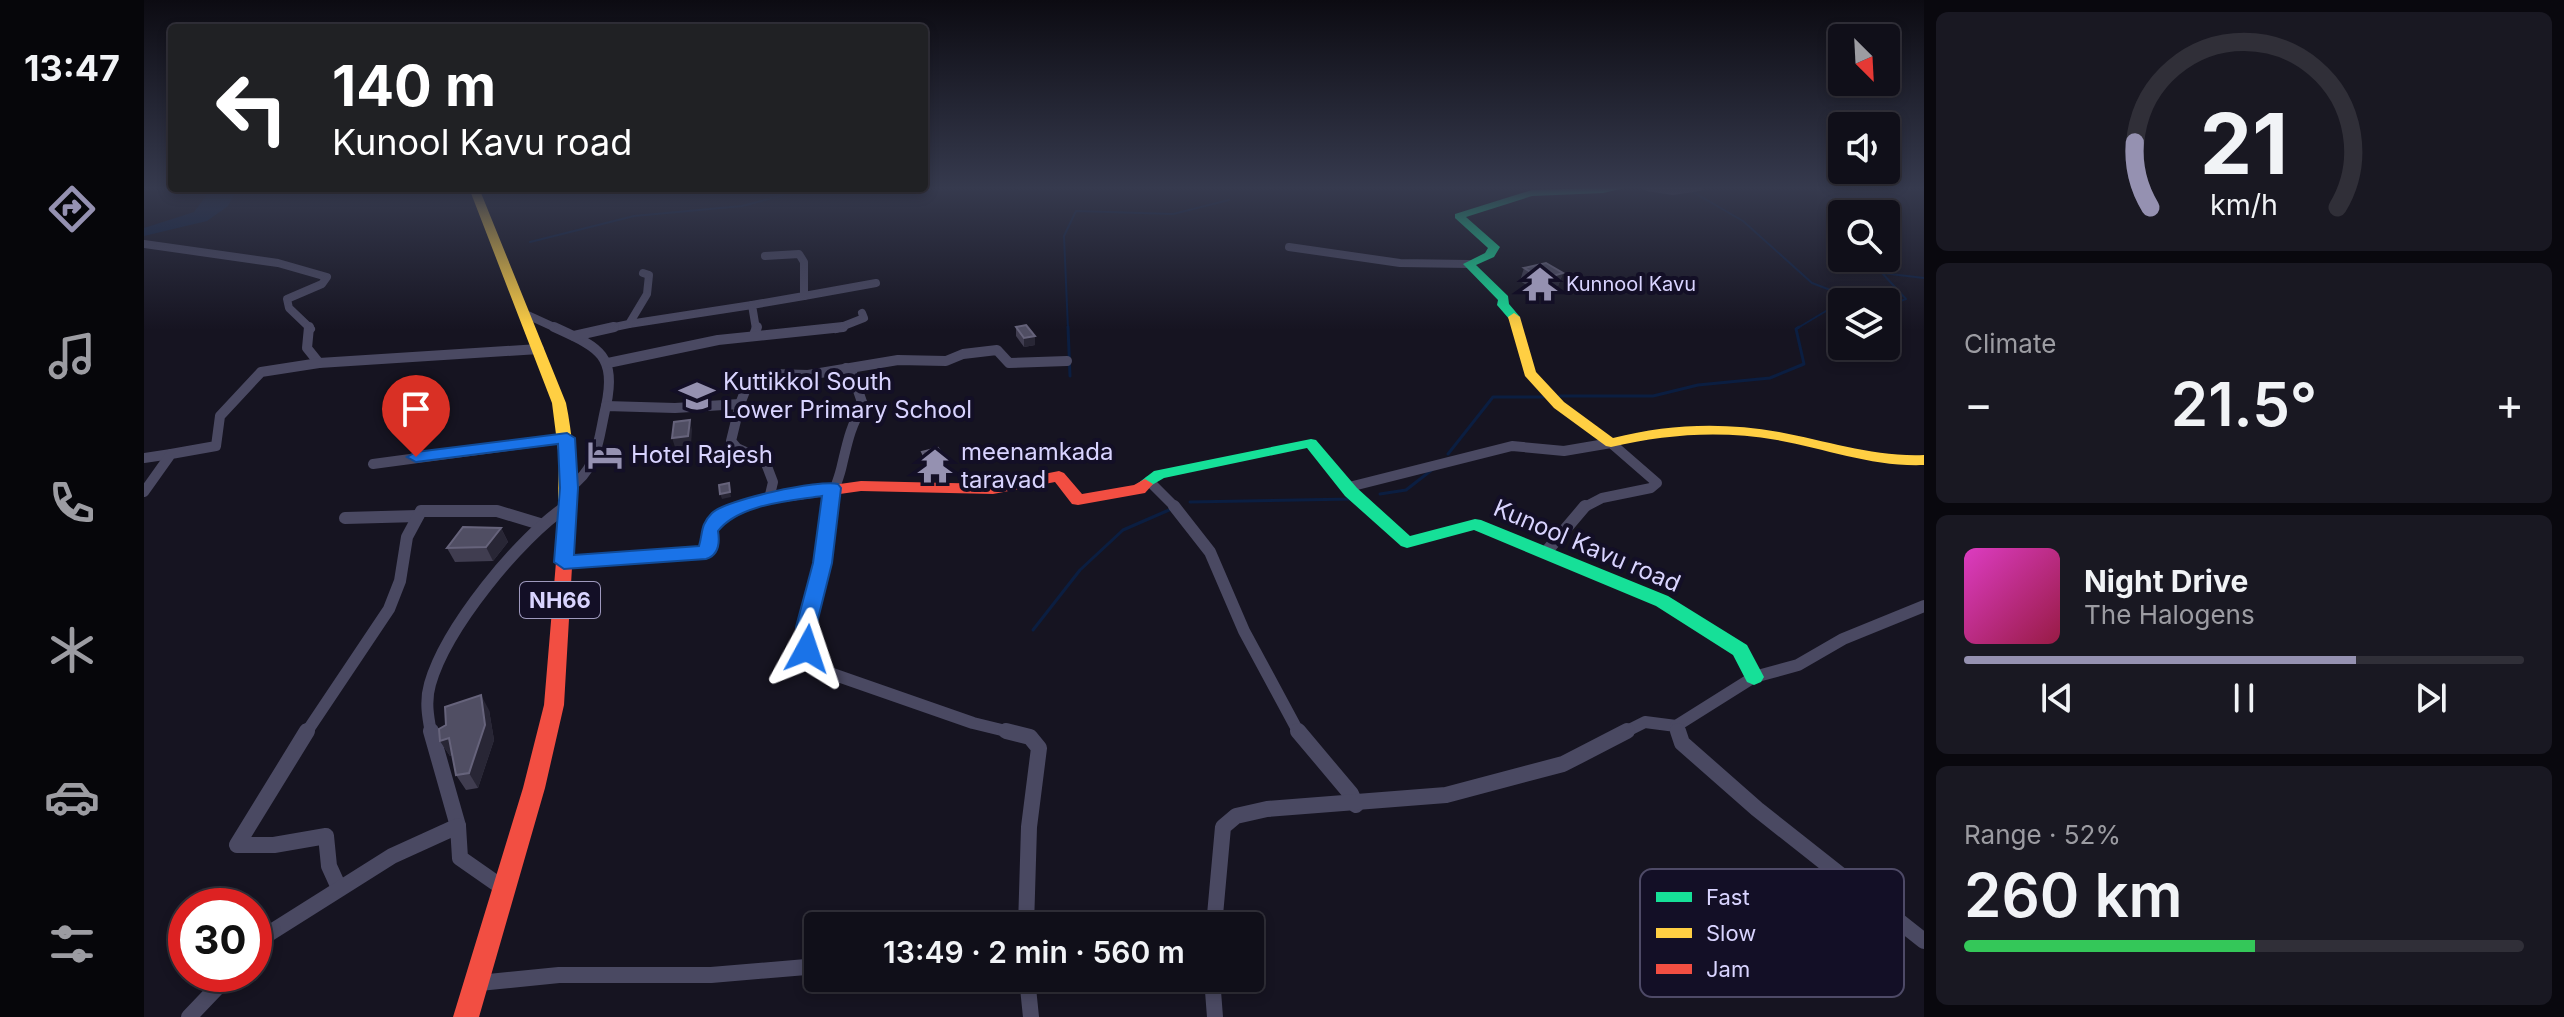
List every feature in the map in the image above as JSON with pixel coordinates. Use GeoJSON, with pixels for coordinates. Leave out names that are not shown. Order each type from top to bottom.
{"type":"FeatureCollection","features":[{"type":"Feature","properties":{"kind":"main road","name":"NH66"},"geometry":{"type":"LineString","coordinates":[[466,1017],[554,705],[569,496],[567,438],[559,403],[492,234]]}},
{"type":"Feature","properties":{"kind":"main road"},"geometry":{"type":"LineString","coordinates":[[1480,234],[1494,247],[1490,255],[1469,264],[1497,290],[1518,322],[1530,373],[1559,405],[1611,443],[1672,432],[1746,430],[1848,455],[1924,460]]}},
{"type":"Feature","properties":{"kind":"main road","name":"Kunool Kavu road"},"geometry":{"type":"LineString","coordinates":[[769,499],[832,488],[993,489],[1059,476],[1078,500],[1139,489],[1159,474],[1311,443],[1349,487],[1407,542],[1475,524],[1662,601],[1740,650],[1754,677]]}},
{"type":"Feature","properties":{"kind":"street"},"geometry":{"type":"LineString","coordinates":[[144,244],[278,263],[327,277],[322,284],[287,299],[289,308],[302,316],[311,329],[307,348],[319,363]]}},
{"type":"Feature","properties":{"kind":"street"},"geometry":{"type":"LineString","coordinates":[[1289,247],[1400,263],[1469,264]]}},
{"type":"Feature","properties":{"kind":"street"},"geometry":{"type":"LineString","coordinates":[[765,256],[799,254],[804,262],[804,296]]}},
{"type":"Feature","properties":{"kind":"street"},"geometry":{"type":"LineString","coordinates":[[629,324],[650,284],[649,275],[643,273]]}},
{"type":"Feature","properties":{"kind":"street"},"geometry":{"type":"LineString","coordinates":[[574,336],[876,283]]}},
{"type":"Feature","properties":{"kind":"street"},"geometry":{"type":"LineString","coordinates":[[752,305],[757,327],[754,335]]}},
{"type":"Feature","properties":{"kind":"street"},"geometry":{"type":"LineString","coordinates":[[503,888],[460,858],[455,802],[429,723],[429,679],[485,592],[540,524],[587,478],[596,459],[606,406],[608,363],[592,345],[523,313]]}},
{"type":"Feature","properties":{"kind":"street"},"geometry":{"type":"LineString","coordinates":[[608,363],[754,335],[810,333],[856,324],[864,318],[862,313]]}},
{"type":"Feature","properties":{"kind":"street"},"geometry":{"type":"LineString","coordinates":[[144,458],[216,446],[220,416],[261,372],[319,363],[539,349]]}},
{"type":"Feature","properties":{"kind":"street"},"geometry":{"type":"LineString","coordinates":[[564,562],[706,552],[713,521],[742,506],[769,499],[773,482],[765,461],[731,441],[749,381],[760,377],[808,375],[898,360],[946,361],[963,354],[997,350],[1009,363],[1067,361]]}},
{"type":"Feature","properties":{"kind":"street"},"geometry":{"type":"LineString","coordinates":[[846,368],[852,373],[863,405],[846,436],[842,468],[832,488],[823,563],[806,627],[807,649],[821,670],[973,723],[1030,737],[1039,748],[1029,827],[1026,912]]}},
{"type":"Feature","properties":{"kind":"street"},"geometry":{"type":"LineString","coordinates":[[606,406],[631,404],[675,408],[740,404]]}},
{"type":"Feature","properties":{"kind":"street"},"geometry":{"type":"LineString","coordinates":[[373,464],[567,438]]}},
{"type":"Feature","properties":{"kind":"street"},"geometry":{"type":"LineString","coordinates":[[1349,487],[1512,446],[1564,451],[1611,443],[1657,483],[1651,488],[1584,506],[1546,552]]}},
{"type":"Feature","properties":{"kind":"street"},"geometry":{"type":"LineString","coordinates":[[144,492],[171,454]]}},
{"type":"Feature","properties":{"kind":"street"},"geometry":{"type":"LineString","coordinates":[[1149,481],[1188,520],[1210,552],[1244,631],[1298,732],[1351,794],[1356,805]]}},
{"type":"Feature","properties":{"kind":"street"},"geometry":{"type":"LineString","coordinates":[[339,888],[329,866],[326,836],[274,845],[237,845],[332,691],[389,609],[400,581],[407,537],[421,511],[513,514],[540,524]]}},
{"type":"Feature","properties":{"kind":"street"},"geometry":{"type":"LineString","coordinates":[[345,518],[418,516]]}},
{"type":"Feature","properties":{"kind":"street"},"geometry":{"type":"LineString","coordinates":[[1215,912],[1218,852],[1223,827],[1236,816],[1267,809],[1356,805],[1468,790],[1563,764],[1645,722],[1676,726],[1754,677],[1798,665],[1843,639],[1924,606]]}},
{"type":"Feature","properties":{"kind":"street"},"geometry":{"type":"LineString","coordinates":[[1676,726],[1682,743],[1757,809],[1833,869]]}},
{"type":"Feature","properties":{"kind":"street"},"geometry":{"type":"LineString","coordinates":[[272,931],[392,856],[458,826]]}},
{"type":"Feature","properties":{"kind":"street"},"geometry":{"type":"LineString","coordinates":[[1904,925],[1924,941]]}},
{"type":"Feature","properties":{"kind":"street"},"geometry":{"type":"LineString","coordinates":[[475,984],[559,975],[711,975],[804,967]]}},
{"type":"Feature","properties":{"kind":"street"},"geometry":{"type":"LineString","coordinates":[[189,1017],[213,992]]}},
{"type":"Feature","properties":{"kind":"street"},"geometry":{"type":"LineString","coordinates":[[1028,992],[1031,1017]]}},
{"type":"Feature","properties":{"kind":"street"},"geometry":{"type":"LineString","coordinates":[[1213,992],[1215,1017]]}},
{"type":"Feature","properties":{"kind":"building"},"geometry":{"type":"Polygon","coordinates":[[[1546,263],[1563,273],[1543,279],[1524,268],[1546,263]]]}},
{"type":"Feature","properties":{"kind":"building"},"geometry":{"type":"Polygon","coordinates":[[[1026,325],[1035,336],[1024,338],[1016,327],[1026,325]]]}},
{"type":"Feature","properties":{"kind":"building"},"geometry":{"type":"Polygon","coordinates":[[[690,420],[688,436],[672,438],[674,422],[690,420]]]}},
{"type":"Feature","properties":{"kind":"building"},"geometry":{"type":"Polygon","coordinates":[[[938,448],[947,461],[929,465],[922,452],[938,448]]]}},
{"type":"Feature","properties":{"kind":"building"},"geometry":{"type":"Polygon","coordinates":[[[729,483],[730,492],[720,494],[719,485],[729,483]]]}},
{"type":"Feature","properties":{"kind":"building"},"geometry":{"type":"Polygon","coordinates":[[[463,527],[501,528],[486,547],[447,548],[463,527]]]}},
{"type":"Feature","properties":{"kind":"building"},"geometry":{"type":"Polygon","coordinates":[[[481,695],[485,725],[469,773],[456,775],[449,738],[440,741],[439,729],[446,725],[445,707],[481,695]]]}},
{"type":"Feature","properties":{"kind":"waterway"},"geometry":{"type":"LineString","coordinates":[[530,242],[560,234]]}},
{"type":"Feature","properties":{"kind":"waterway"},"geometry":{"type":"LineString","coordinates":[[1065,234],[1068,329]]}},
{"type":"Feature","properties":{"kind":"waterway"},"geometry":{"type":"LineString","coordinates":[[1758,234],[1812,283],[1828,289]]}},
{"type":"Feature","properties":{"kind":"waterway"},"geometry":{"type":"LineString","coordinates":[[1896,288],[1882,273],[1924,278]]}},
{"type":"Feature","properties":{"kind":"waterway"},"geometry":{"type":"LineString","coordinates":[[1900,292],[1906,299],[1900,301]]}},
{"type":"Feature","properties":{"kind":"waterway"},"geometry":{"type":"LineString","coordinates":[[1796,329],[1828,310]]}},
{"type":"Feature","properties":{"kind":"waterway"},"geometry":{"type":"LineString","coordinates":[[1068,327],[1070,376]]}},
{"type":"Feature","properties":{"kind":"waterway"},"geometry":{"type":"LineString","coordinates":[[1559,396],[1653,396],[1698,385],[1770,378],[1804,364],[1796,329]]}},
{"type":"Feature","properties":{"kind":"waterway"},"geometry":{"type":"LineString","coordinates":[[1448,454],[1493,397],[1543,397]]}},
{"type":"Feature","properties":{"kind":"waterway"},"geometry":{"type":"LineString","coordinates":[[1380,494],[1406,490],[1433,469]]}},
{"type":"Feature","properties":{"kind":"waterway"},"geometry":{"type":"LineString","coordinates":[[1190,502],[1352,499]]}},
{"type":"Feature","properties":{"kind":"waterway"},"geometry":{"type":"LineString","coordinates":[[1033,630],[1080,570],[1123,530],[1169,510]]}},
{"type":"Feature","properties":{"kind":"traffic: fast"},"geometry":{"type":"LineString","coordinates":[[1480,234],[1494,247],[1490,255],[1469,264],[1504,299],[1503,305],[1514,317]]}},
{"type":"Feature","properties":{"kind":"traffic: fast"},"geometry":{"type":"LineString","coordinates":[[1145,484],[1159,474],[1311,443],[1351,492],[1407,542],[1475,524],[1662,601],[1740,650],[1754,677]]}},
{"type":"Feature","properties":{"kind":"traffic: slow"},"geometry":{"type":"LineString","coordinates":[[492,234],[559,403],[567,458],[565,550]]}},
{"type":"Feature","properties":{"kind":"traffic: slow"},"geometry":{"type":"LineString","coordinates":[[1514,317],[1530,373],[1559,405],[1611,443],[1673,431],[1736,431],[1778,436],[1886,460],[1924,460]]}},
{"type":"Feature","properties":{"kind":"traffic: jam"},"geometry":{"type":"LineString","coordinates":[[769,499],[861,486],[993,489],[1059,476],[1078,500],[1139,489],[1145,484]]}},
{"type":"Feature","properties":{"kind":"traffic: jam"},"geometry":{"type":"LineString","coordinates":[[466,1017],[534,788],[554,705],[565,550]]}},
{"type":"Feature","properties":{"kind":"place","name":"Kunnool Kavu"},"geometry":{"type":"Point","coordinates":[1540,284]}},
{"type":"Feature","properties":{"kind":"place","name":"Kuttikkol South Lower Primary School"},"geometry":{"type":"Point","coordinates":[697,396]}},
{"type":"Feature","properties":{"kind":"place","name":"Hotel Rajesh"},"geometry":{"type":"Point","coordinates":[605,455]}},
{"type":"Feature","properties":{"kind":"place","name":"meenamkada taravad"},"geometry":{"type":"Point","coordinates":[935,466]}},
{"type":"Feature","properties":{"kind":"route"},"geometry":{"type":"LineString","coordinates":[[416,457],[567,438],[569,488],[564,562],[706,552],[711,542],[709,530],[720,515],[769,499],[832,488],[823,563],[806,627],[807,649]]}}]}
